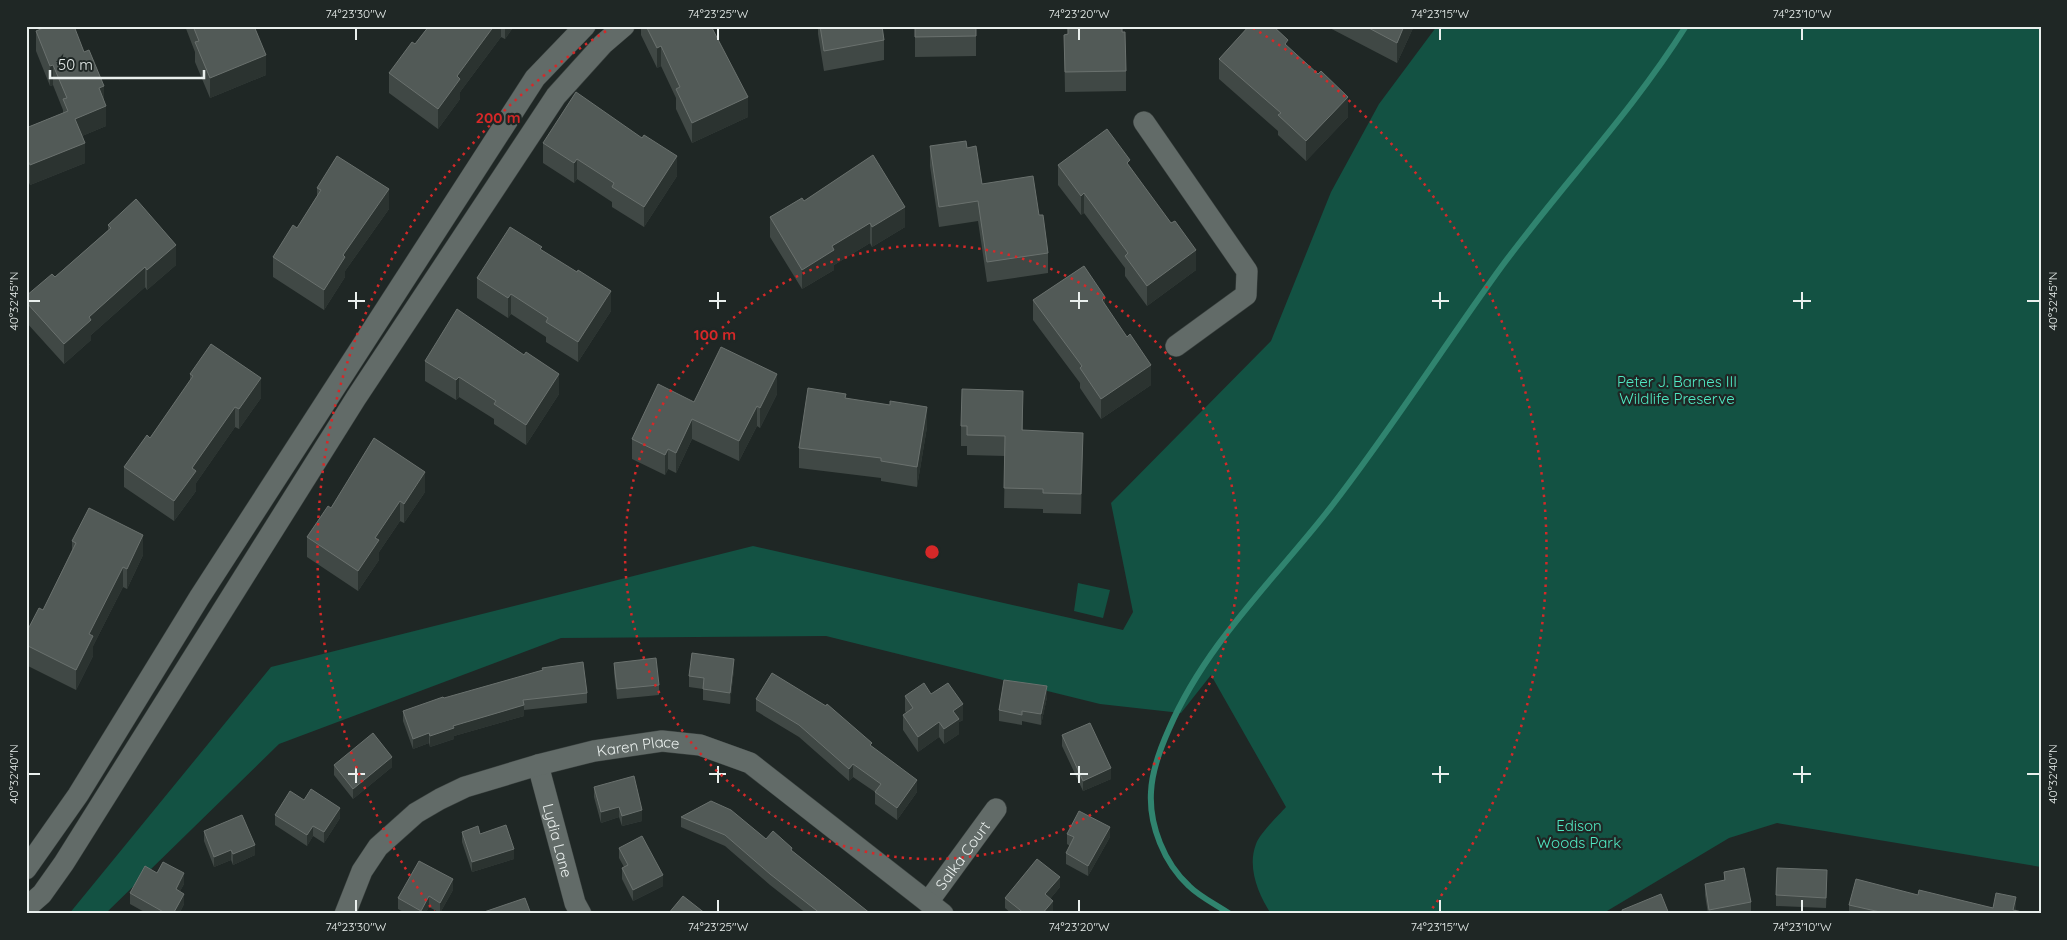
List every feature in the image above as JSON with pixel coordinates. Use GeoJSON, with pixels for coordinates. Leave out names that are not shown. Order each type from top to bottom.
{"type":"FeatureCollection","features":[{"type":"Feature","properties":{"kind":"street"},"geometry":{"type":"LineString","coordinates":[[26,870],[78,795],[199,598],[535,78],[585,26]]}},
{"type":"Feature","properties":{"kind":"street"},"geometry":{"type":"LineString","coordinates":[[26,908],[42,894],[64,863],[356,398],[556,96],[603,44],[624,26]]}},
{"type":"Feature","properties":{"kind":"street"},"geometry":{"type":"LineString","coordinates":[[1144,122],[1247,271],[1246,295],[1176,346]]}},
{"type":"Feature","properties":{"kind":"street","name":"Karen Place"},"geometry":{"type":"LineString","coordinates":[[345,914],[362,871],[378,847],[416,813],[464,788],[538,765],[594,751],[662,741],[700,746],[726,753],[750,763],[935,908]]}},
{"type":"Feature","properties":{"kind":"street","name":"Lydia Lane"},"geometry":{"type":"LineString","coordinates":[[538,765],[575,903],[581,914]]}},
{"type":"Feature","properties":{"kind":"street","name":"Salka Court"},"geometry":{"type":"LineString","coordinates":[[935,908],[996,809]]}},
{"type":"Feature","properties":{"kind":"green space","name":"Peter J. Barnes III Wildlife Preserve"},"geometry":{"type":"Polygon","coordinates":[[[1437,26],[2041,26],[2041,867],[1777,823],[1729,838],[1602,914],[1271,914],[1255,880],[1253,871],[1254,853],[1261,835],[1286,807],[1211,675],[1181,713],[1100,704],[826,636],[561,638],[279,744],[105,914],[69,914],[271,667],[753,546],[1123,630],[1133,612],[1111,503],[1271,341],[1331,192],[1379,104],[1437,26]]]}},
{"type":"Feature","properties":{"kind":"green space"},"geometry":{"type":"Polygon","coordinates":[[[1078,583],[1110,590],[1103,618],[1074,611],[1078,583]]]}},
{"type":"Feature","properties":{"kind":"building"},"geometry":{"type":"Polygon","coordinates":[[[48,26],[74,26],[84,52],[89,50],[104,86],[99,88],[106,106],[75,119],[85,143],[30,165],[26,156],[26,128],[68,111],[63,99],[67,98],[53,65],[50,66],[36,31],[48,26]]]}},
{"type":"Feature","properties":{"kind":"building"},"geometry":{"type":"Polygon","coordinates":[[[193,26],[254,26],[266,55],[210,78],[195,42],[199,41],[193,26]]]}},
{"type":"Feature","properties":{"kind":"building"},"geometry":{"type":"Polygon","coordinates":[[[429,26],[494,26],[457,76],[460,79],[438,109],[389,73],[412,42],[415,44],[429,26]]]}},
{"type":"Feature","properties":{"kind":"building"},"geometry":{"type":"Polygon","coordinates":[[[646,26],[711,26],[748,97],[692,123],[676,89],[680,87],[661,46],[657,48],[646,26]]]}},
{"type":"Feature","properties":{"kind":"building"},"geometry":{"type":"Polygon","coordinates":[[[820,26],[882,26],[884,40],[824,51],[820,26]]]}},
{"type":"Feature","properties":{"kind":"building"},"geometry":{"type":"Polygon","coordinates":[[[915,26],[976,26],[976,36],[915,37],[915,26]]]}},
{"type":"Feature","properties":{"kind":"building"},"geometry":{"type":"Polygon","coordinates":[[[1068,26],[1122,26],[1122,32],[1125,32],[1126,71],[1065,72],[1064,35],[1068,34],[1068,26]]]}},
{"type":"Feature","properties":{"kind":"building"},"geometry":{"type":"Polygon","coordinates":[[[1249,26],[1273,26],[1288,40],[1285,44],[1318,74],[1321,71],[1348,97],[1306,141],[1278,115],[1281,113],[1219,59],[1249,26]]]}},
{"type":"Feature","properties":{"kind":"building"},"geometry":{"type":"Polygon","coordinates":[[[1365,26],[1404,26],[1397,43],[1365,26]]]}},
{"type":"Feature","properties":{"kind":"building"},"geometry":{"type":"Polygon","coordinates":[[[576,92],[642,138],[644,135],[677,156],[644,207],[612,187],[614,183],[577,159],[574,163],[543,143],[576,92]]]}},
{"type":"Feature","properties":{"kind":"building"},"geometry":{"type":"Polygon","coordinates":[[[1107,129],[1130,160],[1127,163],[1171,223],[1175,221],[1196,250],[1147,286],[1125,256],[1128,253],[1084,193],[1081,196],[1058,165],[1107,129]]]}},
{"type":"Feature","properties":{"kind":"building"},"geometry":{"type":"Polygon","coordinates":[[[966,141],[967,148],[976,146],[982,184],[1033,176],[1039,215],[1043,215],[1048,253],[987,262],[978,201],[939,207],[930,146],[966,141]]]}},
{"type":"Feature","properties":{"kind":"building"},"geometry":{"type":"Polygon","coordinates":[[[873,155],[905,207],[872,227],[870,223],[832,246],[834,250],[802,270],[770,217],[802,198],[804,201],[873,155]]]}},
{"type":"Feature","properties":{"kind":"building"},"geometry":{"type":"Polygon","coordinates":[[[337,156],[389,189],[343,255],[345,257],[324,290],[273,257],[293,225],[297,228],[321,190],[317,188],[337,156]]]}},
{"type":"Feature","properties":{"kind":"building"},"geometry":{"type":"Polygon","coordinates":[[[136,199],[176,245],[147,270],[145,267],[89,317],[91,320],[64,344],[26,302],[26,296],[52,274],[55,277],[111,228],[108,225],[136,199]]]}},
{"type":"Feature","properties":{"kind":"building"},"geometry":{"type":"Polygon","coordinates":[[[510,227],[542,247],[540,249],[611,291],[578,342],[546,322],[548,318],[511,294],[508,298],[477,278],[510,227]]]}},
{"type":"Feature","properties":{"kind":"building"},"geometry":{"type":"Polygon","coordinates":[[[1084,266],[1105,297],[1102,300],[1127,337],[1130,334],[1151,365],[1101,399],[1080,368],[1082,366],[1033,300],[1084,266]]]}},
{"type":"Feature","properties":{"kind":"building"},"geometry":{"type":"Polygon","coordinates":[[[457,309],[524,355],[526,352],[559,374],[526,425],[494,404],[496,401],[459,377],[456,380],[425,361],[457,309]]]}},
{"type":"Feature","properties":{"kind":"building"},"geometry":{"type":"Polygon","coordinates":[[[211,344],[261,378],[239,409],[235,407],[192,468],[196,471],[174,501],[124,467],[147,435],[150,438],[193,376],[190,374],[211,344]]]}},
{"type":"Feature","properties":{"kind":"building"},"geometry":{"type":"Polygon","coordinates":[[[721,347],[777,374],[760,408],[757,406],[739,441],[692,419],[676,453],[668,449],[665,455],[632,439],[658,384],[694,402],[721,347]]]}},
{"type":"Feature","properties":{"kind":"building"},"geometry":{"type":"Polygon","coordinates":[[[808,388],[846,394],[845,398],[890,405],[890,401],[927,407],[917,467],[881,461],[881,458],[799,448],[808,388]]]}},
{"type":"Feature","properties":{"kind":"building"},"geometry":{"type":"Polygon","coordinates":[[[962,389],[1023,391],[1022,430],[1083,433],[1081,494],[1043,493],[1043,489],[1004,488],[1005,436],[967,435],[967,426],[961,426],[962,389]]]}},
{"type":"Feature","properties":{"kind":"building"},"geometry":{"type":"Polygon","coordinates":[[[374,438],[425,472],[404,504],[400,501],[375,538],[379,540],[358,571],[307,537],[328,506],[331,508],[374,438]]]}},
{"type":"Feature","properties":{"kind":"building"},"geometry":{"type":"Polygon","coordinates":[[[89,508],[143,535],[127,569],[123,567],[89,634],[93,636],[76,670],[26,645],[26,633],[39,608],[43,610],[76,543],[72,541],[89,508]]]}},
{"type":"Feature","properties":{"kind":"building"},"geometry":{"type":"Polygon","coordinates":[[[692,653],[734,659],[730,693],[703,689],[704,678],[689,676],[692,653]]]}},
{"type":"Feature","properties":{"kind":"building"},"geometry":{"type":"Polygon","coordinates":[[[656,658],[659,685],[617,689],[614,663],[656,658]]]}},
{"type":"Feature","properties":{"kind":"building"},"geometry":{"type":"Polygon","coordinates":[[[583,662],[587,693],[523,700],[524,705],[453,726],[454,728],[430,736],[429,733],[413,739],[403,711],[443,697],[543,670],[542,668],[583,662]]]}},
{"type":"Feature","properties":{"kind":"building"},"geometry":{"type":"Polygon","coordinates":[[[772,673],[826,706],[827,704],[872,743],[870,745],[917,780],[897,808],[875,792],[881,784],[853,764],[849,769],[799,725],[756,699],[772,673]]]}},
{"type":"Feature","properties":{"kind":"building"},"geometry":{"type":"Polygon","coordinates":[[[1004,680],[1047,686],[1041,714],[1022,711],[1022,715],[999,710],[1004,680]]]}},
{"type":"Feature","properties":{"kind":"building"},"geometry":{"type":"Polygon","coordinates":[[[924,683],[931,694],[948,683],[963,704],[953,711],[959,719],[944,729],[939,722],[918,737],[903,715],[913,708],[905,696],[924,683]]]}},
{"type":"Feature","properties":{"kind":"building"},"geometry":{"type":"Polygon","coordinates":[[[1090,723],[1111,768],[1083,781],[1062,735],[1090,723]]]}},
{"type":"Feature","properties":{"kind":"building"},"geometry":{"type":"Polygon","coordinates":[[[373,733],[392,757],[353,789],[334,765],[373,733]]]}},
{"type":"Feature","properties":{"kind":"building"},"geometry":{"type":"Polygon","coordinates":[[[634,776],[642,810],[622,816],[619,807],[601,812],[594,787],[634,776]]]}},
{"type":"Feature","properties":{"kind":"building"},"geometry":{"type":"Polygon","coordinates":[[[311,789],[340,808],[324,832],[313,826],[307,835],[275,815],[290,791],[304,800],[311,789]]]}},
{"type":"Feature","properties":{"kind":"building"},"geometry":{"type":"Polygon","coordinates":[[[711,801],[731,810],[766,839],[773,831],[792,848],[791,850],[871,914],[821,914],[770,874],[725,835],[681,817],[711,801]]]}},
{"type":"Feature","properties":{"kind":"building"},"geometry":{"type":"Polygon","coordinates":[[[1079,811],[1110,827],[1088,866],[1066,853],[1074,837],[1067,834],[1079,811]]]}},
{"type":"Feature","properties":{"kind":"building"},"geometry":{"type":"Polygon","coordinates":[[[242,815],[255,845],[233,854],[231,850],[214,857],[204,831],[242,815]]]}},
{"type":"Feature","properties":{"kind":"building"},"geometry":{"type":"Polygon","coordinates":[[[506,825],[514,849],[472,862],[462,832],[478,826],[480,834],[506,825]]]}},
{"type":"Feature","properties":{"kind":"building"},"geometry":{"type":"Polygon","coordinates":[[[642,836],[663,875],[633,890],[622,868],[628,865],[619,848],[642,836]]]}},
{"type":"Feature","properties":{"kind":"building"},"geometry":{"type":"Polygon","coordinates":[[[1037,859],[1060,877],[1045,894],[1053,901],[1042,914],[1025,914],[1005,898],[1037,859]]]}},
{"type":"Feature","properties":{"kind":"building"},"geometry":{"type":"Polygon","coordinates":[[[419,861],[453,879],[440,903],[429,896],[421,911],[398,898],[419,861]]]}},
{"type":"Feature","properties":{"kind":"building"},"geometry":{"type":"Polygon","coordinates":[[[163,862],[184,873],[176,889],[184,894],[173,914],[167,914],[130,893],[145,866],[157,873],[163,862]]]}},
{"type":"Feature","properties":{"kind":"building"},"geometry":{"type":"Polygon","coordinates":[[[1744,868],[1751,902],[1709,910],[1705,884],[1725,880],[1724,872],[1744,868]]]}},
{"type":"Feature","properties":{"kind":"building"},"geometry":{"type":"Polygon","coordinates":[[[1777,868],[1827,870],[1826,898],[1776,895],[1777,868]]]}},
{"type":"Feature","properties":{"kind":"building"},"geometry":{"type":"Polygon","coordinates":[[[1856,879],[1918,895],[1919,890],[1993,908],[1996,893],[2016,897],[2013,910],[2031,914],[1889,914],[1849,905],[1856,879]]]}},
{"type":"Feature","properties":{"kind":"building"},"geometry":{"type":"Polygon","coordinates":[[[1661,894],[1669,914],[1623,914],[1622,910],[1661,894]]]}},
{"type":"Feature","properties":{"kind":"building"},"geometry":{"type":"Polygon","coordinates":[[[683,896],[706,914],[668,914],[683,896]]]}},
{"type":"Feature","properties":{"kind":"building"},"geometry":{"type":"Polygon","coordinates":[[[525,898],[531,914],[484,914],[484,912],[525,898]]]}},
{"type":"Feature","properties":{"kind":"waterway"},"geometry":{"type":"LineString","coordinates":[[1230,914],[1198,894],[1180,877],[1165,855],[1153,817],[1151,792],[1155,768],[1166,737],[1184,698],[1220,642],[1350,482],[1502,266],[1620,118],[1665,58],[1686,26]]}},
{"type":"Feature","properties":{"kind":"park label","name":"Edison Woods Park"},"geometry":{"type":"Point","coordinates":[1579,834]}}]}
